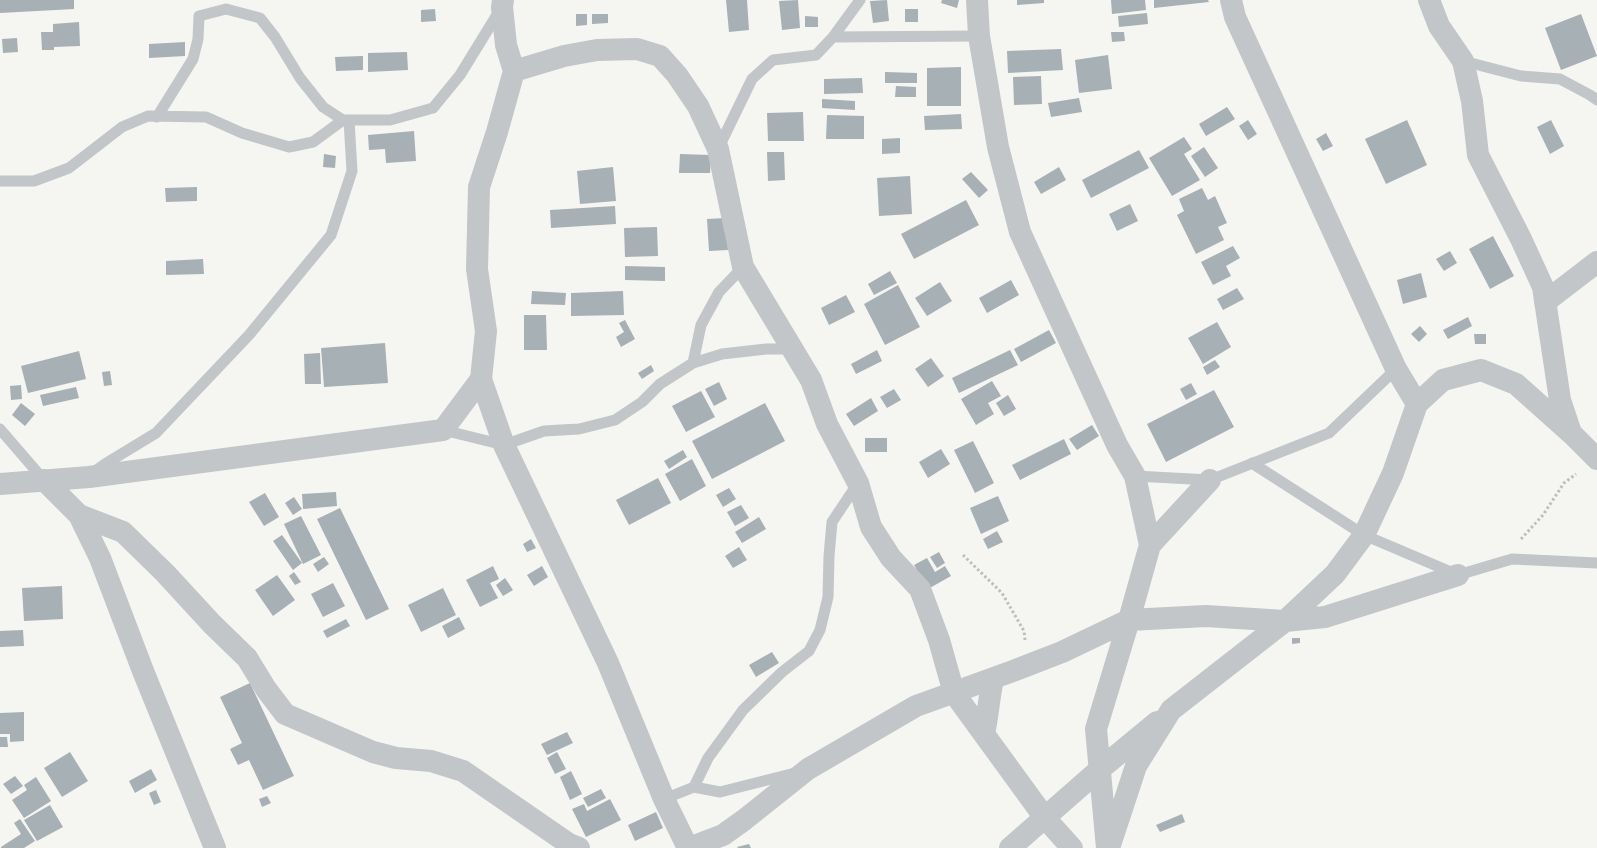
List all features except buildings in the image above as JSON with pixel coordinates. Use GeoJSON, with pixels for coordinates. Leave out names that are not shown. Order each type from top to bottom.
{"type":"FeatureCollection","features":[{"type":"Feature","properties":{"kind":"street"},"geometry":{"type":"LineString","coordinates":[[978,0],[980,36],[998,147],[1020,232],[1117,445],[1135,476],[1150,545]]}},
{"type":"Feature","properties":{"kind":"street"},"geometry":{"type":"LineString","coordinates":[[1231,0],[1235,17],[1396,369],[1417,404]]}},
{"type":"Feature","properties":{"kind":"street"},"geometry":{"type":"LineString","coordinates":[[1429,0],[1439,26],[1463,61],[1472,101],[1478,155],[1543,287],[1560,400],[1572,434]]}},
{"type":"Feature","properties":{"kind":"street"},"geometry":{"type":"LineString","coordinates":[[502,4],[506,45],[514,71],[479,187],[477,269],[486,331],[481,379],[504,445],[608,663],[664,799],[689,848],[723,835],[808,769],[916,706],[1062,652],[1129,620],[1206,616],[1285,621],[1324,617],[1458,575]]}},
{"type":"Feature","properties":{"kind":"street"},"geometry":{"type":"LineString","coordinates":[[514,71],[564,56],[597,50],[637,49],[660,56],[677,75],[698,106],[718,149],[743,266],[811,380],[827,424],[858,482],[871,527],[891,558],[920,589],[939,640],[954,693],[1045,818],[1072,848]]}},
{"type":"Feature","properties":{"kind":"street"},"geometry":{"type":"LineString","coordinates":[[1545,302],[1597,262]]}},
{"type":"Feature","properties":{"kind":"street"},"geometry":{"type":"LineString","coordinates":[[1010,848],[1099,770],[1285,621],[1335,574],[1364,535],[1393,473],[1417,404],[1443,380],[1481,370],[1516,384],[1596,458]]}},
{"type":"Feature","properties":{"kind":"street"},"geometry":{"type":"LineString","coordinates":[[0,484],[89,477],[443,430],[481,379]]}},
{"type":"Feature","properties":{"kind":"street"},"geometry":{"type":"LineString","coordinates":[[44,480],[78,515],[100,558],[215,848]]}},
{"type":"Feature","properties":{"kind":"street"},"geometry":{"type":"LineString","coordinates":[[1108,848],[1096,729],[1150,545],[1210,480]]}},
{"type":"Feature","properties":{"kind":"street"},"geometry":{"type":"LineString","coordinates":[[78,515],[123,532],[247,658],[266,689],[285,714],[374,752],[396,758],[431,761],[463,771],[569,844],[579,848]]}},
{"type":"Feature","properties":{"kind":"street"},"geometry":{"type":"LineString","coordinates":[[984,734],[993,679]]}},
{"type":"Feature","properties":{"kind":"street"},"geometry":{"type":"LineString","coordinates":[[1108,848],[1136,766],[1172,710]]}},
{"type":"Feature","properties":{"kind":"lane"},"geometry":{"type":"LineString","coordinates":[[718,149],[752,79],[773,60],[816,54],[833,37],[860,0]]}},
{"type":"Feature","properties":{"kind":"lane"},"geometry":{"type":"LineString","coordinates":[[157,117],[193,59],[198,39],[199,16],[226,9],[260,18],[300,78],[323,107],[346,120],[390,120],[433,108],[460,75],[502,4]]}},
{"type":"Feature","properties":{"kind":"lane"},"geometry":{"type":"LineString","coordinates":[[833,37],[980,36]]}},
{"type":"Feature","properties":{"kind":"lane"},"geometry":{"type":"LineString","coordinates":[[1463,61],[1522,76],[1560,78],[1597,100]]}},
{"type":"Feature","properties":{"kind":"lane"},"geometry":{"type":"LineString","coordinates":[[0,181],[34,181],[69,168],[122,127],[148,116],[206,117],[242,133],[289,147],[314,142],[346,120]]}},
{"type":"Feature","properties":{"kind":"lane"},"geometry":{"type":"LineString","coordinates":[[89,477],[105,464],[156,433],[249,335],[330,235],[352,171],[346,120]]}},
{"type":"Feature","properties":{"kind":"lane"},"geometry":{"type":"LineString","coordinates":[[694,363],[701,325],[718,292],[743,266]]}},
{"type":"Feature","properties":{"kind":"lane"},"geometry":{"type":"LineString","coordinates":[[443,430],[504,445],[544,430],[579,429],[615,420],[642,402],[660,384],[694,363],[722,354],[766,349],[791,349]]}},
{"type":"Feature","properties":{"kind":"lane"},"geometry":{"type":"LineString","coordinates":[[1135,476],[1210,480],[1329,433],[1396,369]]}},
{"type":"Feature","properties":{"kind":"lane"},"geometry":{"type":"LineString","coordinates":[[0,429],[44,480]]}},
{"type":"Feature","properties":{"kind":"lane"},"geometry":{"type":"LineString","coordinates":[[1252,463],[1364,535],[1458,575],[1512,559],[1597,563]]}},
{"type":"Feature","properties":{"kind":"lane"},"geometry":{"type":"LineString","coordinates":[[694,787],[708,758],[743,710],[782,672],[809,651],[820,630],[828,597],[832,522],[858,482]]}},
{"type":"Feature","properties":{"kind":"lane"},"geometry":{"type":"LineString","coordinates":[[664,799],[694,787],[720,792],[808,769]]}},
{"type":"Feature","properties":{"kind":"path"},"geometry":{"type":"LineString","coordinates":[[1512,559],[1512,548],[1542,515],[1564,483],[1596,458]]}},
{"type":"Feature","properties":{"kind":"path"},"geometry":{"type":"LineString","coordinates":[[963,555],[1002,593],[1024,631],[1028,665]]}}]}
